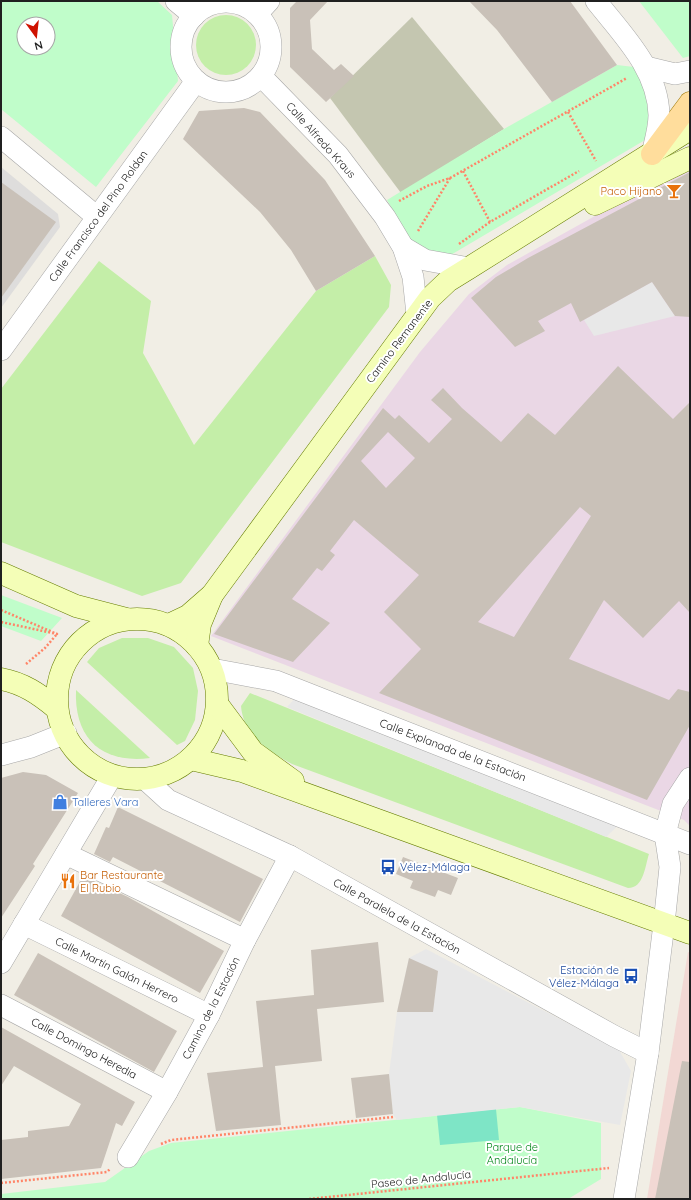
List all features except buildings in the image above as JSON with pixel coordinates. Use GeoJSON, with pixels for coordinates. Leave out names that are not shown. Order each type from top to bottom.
{"type":"FeatureCollection","features":[{"type":"Feature","properties":{"kind":"main road"},"geometry":{"type":"LineString","coordinates":[[652,154],[690,103]]}},
{"type":"Feature","properties":{"kind":"street"},"geometry":{"type":"LineString","coordinates":[[176,1],[194,16]]}},
{"type":"Feature","properties":{"kind":"street"},"geometry":{"type":"LineString","coordinates":[[596,1],[646,67],[656,94],[659,115],[652,154]]}},
{"type":"Feature","properties":{"kind":"street"},"geometry":{"type":"LineString","coordinates":[[224,2],[263,8],[271,44],[269,61],[261,76],[247,88],[229,93],[211,90],[196,82],[185,67],[181,49],[184,31],[194,16],[208,6],[224,2]]}},
{"type":"Feature","properties":{"kind":"street"},"geometry":{"type":"LineString","coordinates":[[646,67],[675,74],[690,71]]}},
{"type":"Feature","properties":{"kind":"street","name":"Calle Alfredo Kraus"},"geometry":{"type":"LineString","coordinates":[[261,76],[338,155],[385,217],[403,247],[413,277],[417,314]]}},
{"type":"Feature","properties":{"kind":"street","name":"Calle Francisco del Pino Roldan"},"geometry":{"type":"LineString","coordinates":[[1,350],[196,82]]}},
{"type":"Feature","properties":{"kind":"street","name":"Camino Remanente"},"geometry":{"type":"LineString","coordinates":[[169,625],[188,616],[212,595],[417,314],[439,289],[469,268],[690,129]]}},
{"type":"Feature","properties":{"kind":"street"},"geometry":{"type":"LineString","coordinates":[[1,136],[97,217]]}},
{"type":"Feature","properties":{"kind":"street"},"geometry":{"type":"LineString","coordinates":[[488,257],[690,158]]}},
{"type":"Feature","properties":{"kind":"street","name":"Calle Alfredo Kraus"},"geometry":{"type":"LineString","coordinates":[[403,247],[425,260],[469,268]]}},
{"type":"Feature","properties":{"kind":"street"},"geometry":{"type":"LineString","coordinates":[[1,573],[76,606],[126,620],[158,621],[169,625],[179,630],[197,646],[212,668],[217,686],[218,705],[214,725],[205,744],[191,759],[178,769],[146,780],[112,776],[89,764],[71,745],[56,708],[57,687],[62,669],[68,658],[85,638],[105,626],[126,620]]}},
{"type":"Feature","properties":{"kind":"street","name":"Camino Remanente"},"geometry":{"type":"LineString","coordinates":[[197,646],[200,624],[212,595]]}},
{"type":"Feature","properties":{"kind":"street","name":"Calle Explanada de la Estación"},"geometry":{"type":"LineString","coordinates":[[212,668],[276,681],[690,844]]}},
{"type":"Feature","properties":{"kind":"street"},"geometry":{"type":"LineString","coordinates":[[10,674],[56,708]]}},
{"type":"Feature","properties":{"kind":"street"},"geometry":{"type":"LineString","coordinates":[[218,705],[253,752],[318,799]]}},
{"type":"Feature","properties":{"kind":"street"},"geometry":{"type":"LineString","coordinates":[[1,755],[31,747],[66,733]]}},
{"type":"Feature","properties":{"kind":"street"},"geometry":{"type":"LineString","coordinates":[[191,759],[242,770],[440,844],[690,933]]}},
{"type":"Feature","properties":{"kind":"street"},"geometry":{"type":"LineString","coordinates":[[1,963],[13,933],[66,854],[112,776]]}},
{"type":"Feature","properties":{"kind":"street"},"geometry":{"type":"LineString","coordinates":[[624,1199],[648,1053],[664,924],[670,866],[665,834],[673,804],[690,778]]}},
{"type":"Feature","properties":{"kind":"street","name":"Calle Paralela de la Estación"},"geometry":{"type":"LineString","coordinates":[[146,780],[168,800],[290,856],[614,1036],[648,1053]]}},
{"type":"Feature","properties":{"kind":"street"},"geometry":{"type":"LineString","coordinates":[[66,854],[245,940]]}},
{"type":"Feature","properties":{"kind":"street","name":"Camino de la Estación"},"geometry":{"type":"LineString","coordinates":[[128,1157],[168,1092],[209,1015],[245,940],[290,856]]}},
{"type":"Feature","properties":{"kind":"street","name":"Calle Martín Galán Herrero"},"geometry":{"type":"LineString","coordinates":[[13,933],[209,1015]]}},
{"type":"Feature","properties":{"kind":"street","name":"Calle Domingo Heredia"},"geometry":{"type":"LineString","coordinates":[[1,1005],[168,1092]]}},
{"type":"Feature","properties":{"kind":"path"},"geometry":{"type":"LineString","coordinates":[[402,208],[398,202],[427,186],[450,178],[463,171],[629,76],[633,82]]}},
{"type":"Feature","properties":{"kind":"path"},"geometry":{"type":"LineString","coordinates":[[568,112],[596,161]]}},
{"type":"Feature","properties":{"kind":"path"},"geometry":{"type":"LineString","coordinates":[[590,165],[602,157]]}},
{"type":"Feature","properties":{"kind":"path"},"geometry":{"type":"LineString","coordinates":[[454,248],[490,222],[583,169]]}},
{"type":"Feature","properties":{"kind":"path"},"geometry":{"type":"LineString","coordinates":[[463,171],[490,222]]}},
{"type":"Feature","properties":{"kind":"path"},"geometry":{"type":"LineString","coordinates":[[403,247],[418,231],[450,178]]}},
{"type":"Feature","properties":{"kind":"path"},"geometry":{"type":"LineString","coordinates":[[1,610],[56,634]]}},
{"type":"Feature","properties":{"kind":"path"},"geometry":{"type":"LineString","coordinates":[[1,622],[56,634]]}},
{"type":"Feature","properties":{"kind":"path"},"geometry":{"type":"LineString","coordinates":[[10,674],[25,665],[45,648],[56,634]]}},
{"type":"Feature","properties":{"kind":"path"},"geometry":{"type":"LineString","coordinates":[[1,1183],[107,1172],[128,1157],[171,1140],[393,1117]]}},
{"type":"Feature","properties":{"kind":"path","name":"Paseo de Andalucía"},"geometry":{"type":"LineString","coordinates":[[309,1199],[629,1165]]}},
{"type":"Feature","properties":{"kind":"shaded area"},"geometry":{"type":"Polygon","coordinates":[[[412,17],[504,129],[401,193],[330,98],[412,17]]]}},
{"type":"Feature","properties":{"kind":"shaded area"},"geometry":{"type":"Polygon","coordinates":[[[690,163],[690,826],[684,820],[211,636],[420,352],[469,294],[507,265],[690,163]]]}},
{"type":"Feature","properties":{"kind":"shaded area"},"geometry":{"type":"Polygon","coordinates":[[[1,167],[58,214],[60,227],[1,308],[1,167]]]}},
{"type":"Feature","properties":{"kind":"shaded area"},"geometry":{"type":"Polygon","coordinates":[[[652,282],[675,316],[594,336],[584,320],[652,282]]]}},
{"type":"Feature","properties":{"kind":"shaded area"},"geometry":{"type":"Polygon","coordinates":[[[299,694],[624,820],[606,837],[287,707],[299,694]]]}},
{"type":"Feature","properties":{"kind":"shaded area"},"geometry":{"type":"Polygon","coordinates":[[[426,949],[619,1050],[631,1071],[620,1125],[520,1107],[397,1120],[393,1114],[389,1074],[397,1012],[409,958],[426,949]]]}},
{"type":"Feature","properties":{"kind":"shaded area"},"geometry":{"type":"Polygon","coordinates":[[[688,952],[690,953],[690,1199],[647,1199],[688,952]]]}},
{"type":"Feature","properties":{"kind":"green space"},"geometry":{"type":"Polygon","coordinates":[[[1,1],[157,1],[172,15],[178,81],[96,187],[1,109],[1,1]]]}},
{"type":"Feature","properties":{"kind":"green space"},"geometry":{"type":"Polygon","coordinates":[[[639,1],[690,1],[690,56],[683,58],[639,1]]]}},
{"type":"Feature","properties":{"kind":"green space"},"geometry":{"type":"Polygon","coordinates":[[[226,15],[243,20],[251,28],[256,45],[251,62],[243,70],[226,75],[209,70],[201,62],[196,45],[201,28],[209,20],[226,15]]]}},
{"type":"Feature","properties":{"kind":"green space"},"geometry":{"type":"Polygon","coordinates":[[[617,65],[634,67],[650,96],[653,111],[645,140],[449,256],[415,249],[387,200],[504,129],[617,65]]]}},
{"type":"Feature","properties":{"kind":"green space"},"geometry":{"type":"Polygon","coordinates":[[[375,256],[391,285],[389,307],[181,583],[142,596],[1,542],[1,389],[99,261],[151,301],[143,353],[194,445],[316,291],[375,256]]]}},
{"type":"Feature","properties":{"kind":"green space"},"geometry":{"type":"Polygon","coordinates":[[[1,595],[62,618],[41,641],[1,626],[1,595]]]}},
{"type":"Feature","properties":{"kind":"green space"},"geometry":{"type":"Polygon","coordinates":[[[122,638],[148,638],[174,647],[193,668],[198,691],[195,720],[185,741],[177,745],[87,662],[99,648],[122,638]]]}},
{"type":"Feature","properties":{"kind":"green space"},"geometry":{"type":"Polygon","coordinates":[[[76,690],[150,758],[133,759],[118,757],[105,752],[94,745],[86,735],[80,722],[76,690]]]}},
{"type":"Feature","properties":{"kind":"green space"},"geometry":{"type":"Polygon","coordinates":[[[250,693],[649,854],[643,876],[637,884],[628,888],[292,764],[266,748],[252,734],[243,716],[241,706],[250,693]]]}},
{"type":"Feature","properties":{"kind":"green space","name":"Parque de Andalucía"},"geometry":{"type":"Polygon","coordinates":[[[520,1107],[601,1123],[601,1179],[568,1199],[1,1199],[1,1194],[105,1182],[149,1151],[171,1143],[520,1107]]]}},
{"type":"Feature","properties":{"kind":"green space"},"geometry":{"type":"Polygon","coordinates":[[[496,1109],[499,1140],[440,1145],[437,1115],[496,1109]]]}},
{"type":"Feature","properties":{"kind":"place","name":"Paco Hijano"},"geometry":{"type":"Point","coordinates":[674,191]}},
{"type":"Feature","properties":{"kind":"place","name":"Talleres Vara"},"geometry":{"type":"Point","coordinates":[60,802]}},
{"type":"Feature","properties":{"kind":"place","name":"Vélez-Málaga"},"geometry":{"type":"Point","coordinates":[388,867]}},
{"type":"Feature","properties":{"kind":"place","name":"Bar Restaurante El Rubio"},"geometry":{"type":"Point","coordinates":[68,881]}},
{"type":"Feature","properties":{"kind":"place","name":"Estación de Vélez-Málaga"},"geometry":{"type":"Point","coordinates":[631,976]}}]}
